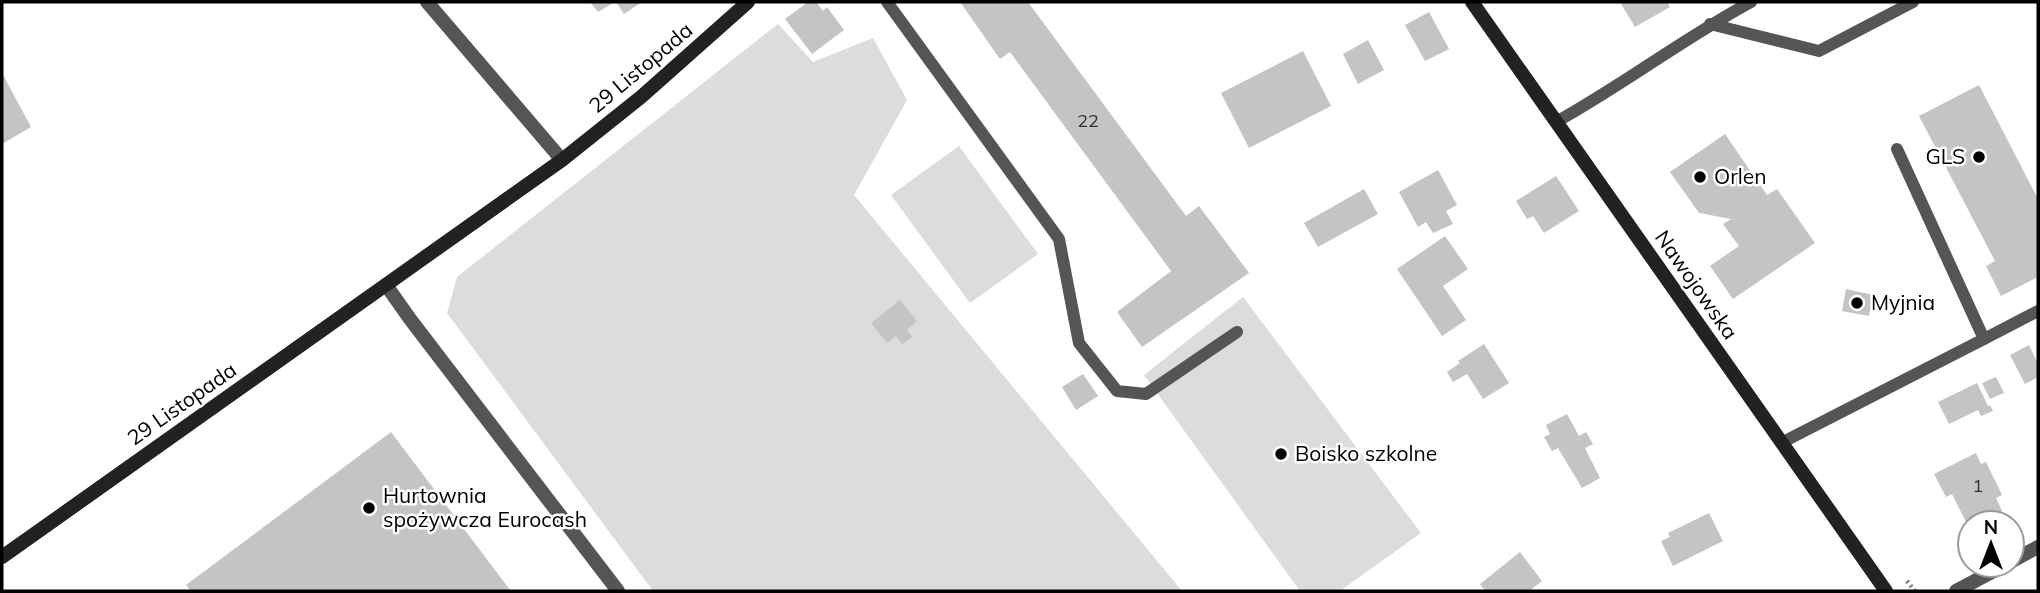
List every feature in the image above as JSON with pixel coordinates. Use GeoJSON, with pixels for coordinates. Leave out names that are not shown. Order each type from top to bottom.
{"type":"FeatureCollection","features":[{"type":"Feature","properties":{"kind":"street"},"geometry":{"type":"LineString","coordinates":[[427,2],[562,160]]}},
{"type":"Feature","properties":{"kind":"street","name":"29 Listopada"},"geometry":{"type":"LineString","coordinates":[[2,558],[562,160],[642,97],[748,2]]}},
{"type":"Feature","properties":{"kind":"street","name":"Nawojowska"},"geometry":{"type":"LineString","coordinates":[[1472,2],[1886,591]]}},
{"type":"Feature","properties":{"kind":"street"},"geometry":{"type":"LineString","coordinates":[[386,285],[618,591]]}},
{"type":"Feature","properties":{"kind":"street"},"geometry":{"type":"LineString","coordinates":[[1956,591],[1979,579]]}},
{"type":"Feature","properties":{"kind":"lane"},"geometry":{"type":"LineString","coordinates":[[887,2],[1059,239],[1079,343],[1117,391],[1146,394],[1237,332]]}},
{"type":"Feature","properties":{"kind":"lane"},"geometry":{"type":"LineString","coordinates":[[1556,122],[1623,83],[1710,24],[1751,2]]}},
{"type":"Feature","properties":{"kind":"lane"},"geometry":{"type":"LineString","coordinates":[[1710,24],[1819,51],[1913,2]]}},
{"type":"Feature","properties":{"kind":"lane"},"geometry":{"type":"LineString","coordinates":[[1897,149],[1984,339]]}},
{"type":"Feature","properties":{"kind":"lane"},"geometry":{"type":"LineString","coordinates":[[1781,443],[2038,311]]}},
{"type":"Feature","properties":{"kind":"shaded area"},"geometry":{"type":"Polygon","coordinates":[[[778,24],[813,62],[873,38],[907,100],[854,195],[1182,591],[653,591],[447,313],[457,277],[778,24]]]}},
{"type":"Feature","properties":{"kind":"shaded area"},"geometry":{"type":"Polygon","coordinates":[[[959,146],[1038,254],[970,303],[891,195],[959,146]]]}},
{"type":"Feature","properties":{"kind":"shaded area","name":"Boisko szkolne"},"geometry":{"type":"Polygon","coordinates":[[[1243,297],[1421,533],[1340,591],[1300,591],[1144,375],[1243,297]]]}},
{"type":"Feature","properties":{"kind":"building"},"geometry":{"type":"Polygon","coordinates":[[[590,2],[615,2],[598,12],[590,2]]]}},
{"type":"Feature","properties":{"kind":"building"},"geometry":{"type":"Polygon","coordinates":[[[616,2],[642,2],[624,14],[616,2]]]}},
{"type":"Feature","properties":{"kind":"building"},"geometry":{"type":"Polygon","coordinates":[[[808,2],[816,2],[823,11],[827,7],[844,30],[812,54],[785,19],[808,2]]]}},
{"type":"Feature","properties":{"kind":"building"},"geometry":{"type":"Polygon","coordinates":[[[960,2],[1028,2],[1186,216],[1199,206],[1249,273],[1142,347],[1117,312],[1171,271],[1010,52],[1000,59],[960,2]]]}},
{"type":"Feature","properties":{"kind":"building"},"geometry":{"type":"Polygon","coordinates":[[[1620,2],[1667,2],[1670,7],[1635,27],[1620,2]]]}},
{"type":"Feature","properties":{"kind":"building"},"geometry":{"type":"Polygon","coordinates":[[[1429,12],[1449,49],[1425,61],[1405,25],[1429,12]]]}},
{"type":"Feature","properties":{"kind":"building"},"geometry":{"type":"Polygon","coordinates":[[[1368,40],[1384,70],[1358,84],[1343,54],[1368,40]]]}},
{"type":"Feature","properties":{"kind":"building"},"geometry":{"type":"Polygon","coordinates":[[[1303,51],[1331,106],[1249,148],[1221,93],[1303,51]]]}},
{"type":"Feature","properties":{"kind":"building"},"geometry":{"type":"Polygon","coordinates":[[[2,73],[31,127],[2,144],[2,73]]]}},
{"type":"Feature","properties":{"kind":"building","name":"GLS"},"geometry":{"type":"Polygon","coordinates":[[[1979,85],[2038,199],[2038,277],[2001,296],[1986,266],[1995,261],[1919,116],[1979,85]]]}},
{"type":"Feature","properties":{"kind":"building"},"geometry":{"type":"Polygon","coordinates":[[[1725,134],[1767,195],[1777,189],[1815,243],[1733,299],[1710,266],[1739,246],[1723,224],[1731,219],[1699,213],[1670,172],[1725,134]]]}},
{"type":"Feature","properties":{"kind":"building"},"geometry":{"type":"Polygon","coordinates":[[[1438,170],[1457,205],[1446,211],[1453,224],[1433,233],[1426,222],[1418,227],[1399,192],[1438,170]]]}},
{"type":"Feature","properties":{"kind":"building"},"geometry":{"type":"Polygon","coordinates":[[[1556,176],[1579,211],[1544,233],[1533,216],[1527,219],[1516,201],[1556,176]]]}},
{"type":"Feature","properties":{"kind":"building"},"geometry":{"type":"Polygon","coordinates":[[[1364,189],[1378,214],[1318,247],[1304,223],[1364,189]]]}},
{"type":"Feature","properties":{"kind":"building"},"geometry":{"type":"Polygon","coordinates":[[[1445,236],[1468,269],[1443,286],[1466,320],[1442,336],[1397,269],[1445,236]]]}},
{"type":"Feature","properties":{"kind":"building","name":"Myjnia"},"geometry":{"type":"Polygon","coordinates":[[[1846,289],[1873,295],[1869,316],[1842,311],[1846,289]]]}},
{"type":"Feature","properties":{"kind":"building"},"geometry":{"type":"Polygon","coordinates":[[[900,300],[917,321],[907,330],[912,337],[902,344],[896,336],[887,343],[871,323],[900,300]]]}},
{"type":"Feature","properties":{"kind":"building"},"geometry":{"type":"Polygon","coordinates":[[[1484,344],[1509,383],[1483,399],[1467,374],[1453,382],[1447,372],[1460,363],[1458,361],[1484,344]]]}},
{"type":"Feature","properties":{"kind":"building"},"geometry":{"type":"Polygon","coordinates":[[[2029,345],[2038,364],[2038,377],[2025,384],[2010,355],[2029,345]]]}},
{"type":"Feature","properties":{"kind":"building"},"geometry":{"type":"Polygon","coordinates":[[[1083,374],[1098,396],[1076,410],[1062,387],[1083,374]]]}},
{"type":"Feature","properties":{"kind":"building"},"geometry":{"type":"Polygon","coordinates":[[[1996,377],[2004,393],[1990,399],[1982,383],[1996,377]]]}},
{"type":"Feature","properties":{"kind":"building"},"geometry":{"type":"Polygon","coordinates":[[[1977,383],[1993,411],[1981,416],[1978,410],[1949,424],[1938,402],[1977,383]]]}},
{"type":"Feature","properties":{"kind":"building"},"geometry":{"type":"Polygon","coordinates":[[[1567,414],[1579,436],[1586,432],[1593,444],[1585,448],[1600,478],[1582,488],[1558,448],[1552,451],[1544,437],[1550,434],[1546,425],[1567,414]]]}},
{"type":"Feature","properties":{"kind":"building","name":"Hurtownia spożywcza Eurocash"},"geometry":{"type":"Polygon","coordinates":[[[391,432],[510,590],[191,591],[186,585],[391,432]]]}},
{"type":"Feature","properties":{"kind":"building"},"geometry":{"type":"Polygon","coordinates":[[[1976,453],[1981,464],[1986,462],[2002,495],[1996,498],[2001,509],[1960,509],[1952,494],[1946,497],[1934,474],[1976,453]]]}},
{"type":"Feature","properties":{"kind":"building"},"geometry":{"type":"Polygon","coordinates":[[[1709,513],[1723,541],[1673,566],[1661,541],[1670,537],[1668,533],[1709,513]]]}},
{"type":"Feature","properties":{"kind":"building"},"geometry":{"type":"Polygon","coordinates":[[[1520,552],[1542,581],[1529,591],[1485,591],[1480,584],[1520,552]]]}},
{"type":"Feature","properties":{"kind":"place","name":"GLS"},"geometry":{"type":"Point","coordinates":[1979,157]}},
{"type":"Feature","properties":{"kind":"place","name":"Orlen"},"geometry":{"type":"Point","coordinates":[1700,177]}},
{"type":"Feature","properties":{"kind":"place","name":"Myjnia"},"geometry":{"type":"Point","coordinates":[1857,303]}},
{"type":"Feature","properties":{"kind":"place","name":"Boisko szkolne"},"geometry":{"type":"Point","coordinates":[1281,454]}},
{"type":"Feature","properties":{"kind":"place","name":"Hurtownia spożywcza Eurocash"},"geometry":{"type":"Point","coordinates":[369,508]}}]}
